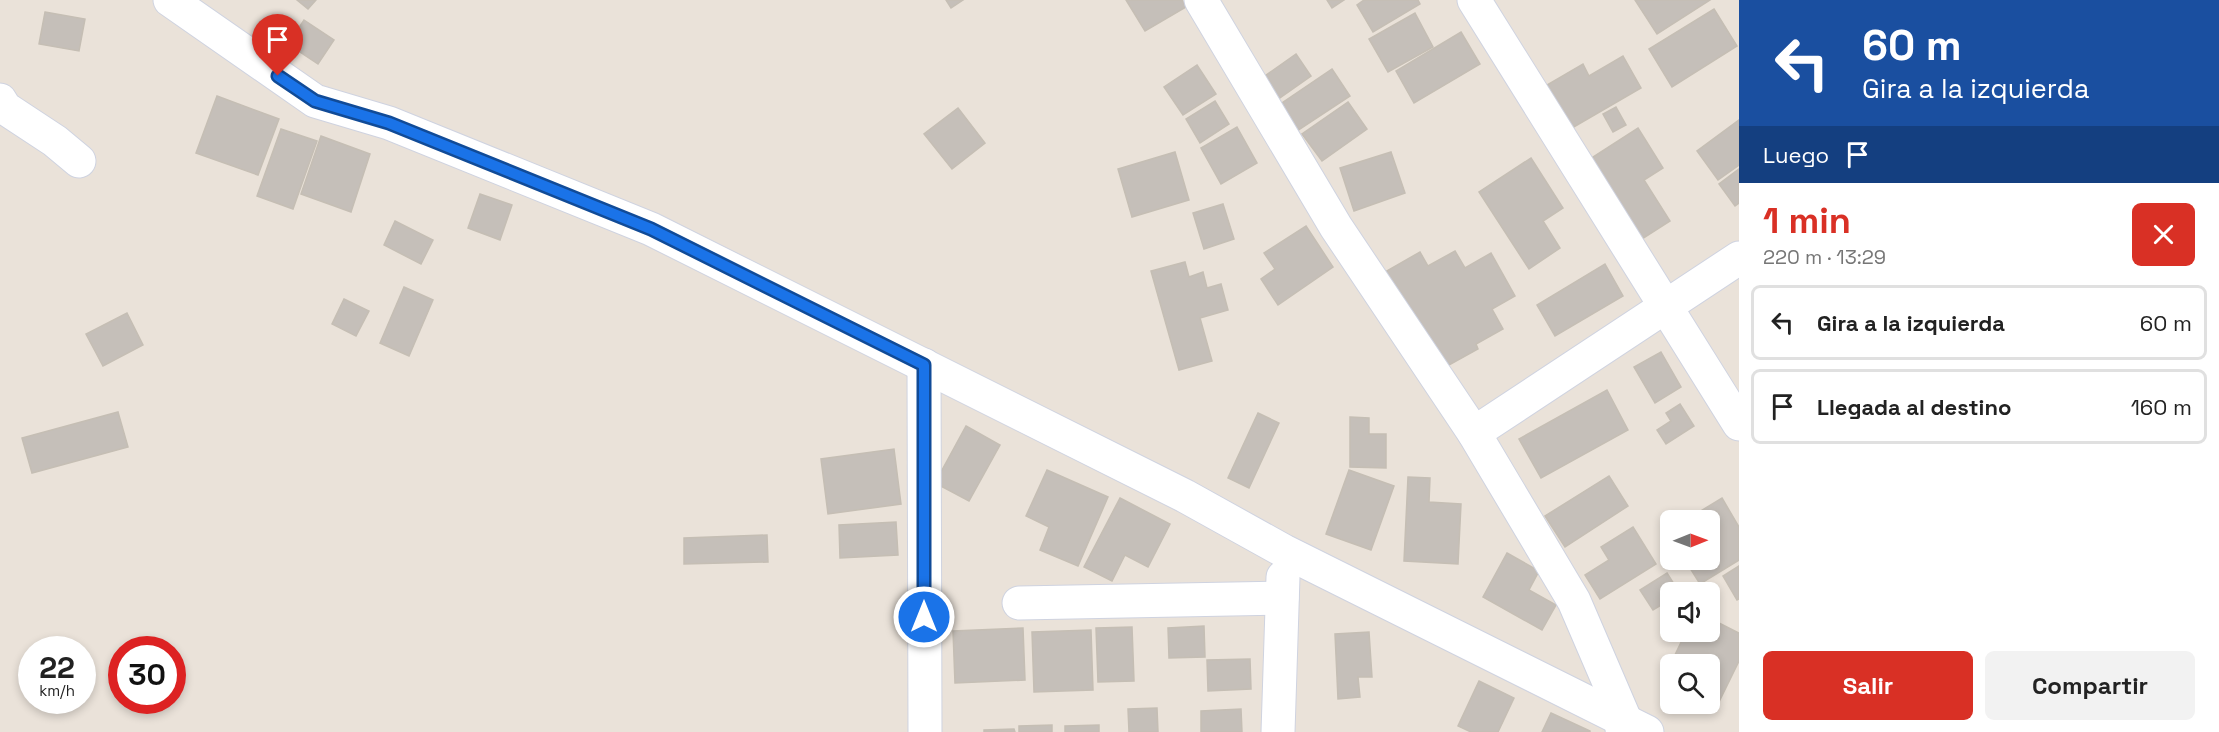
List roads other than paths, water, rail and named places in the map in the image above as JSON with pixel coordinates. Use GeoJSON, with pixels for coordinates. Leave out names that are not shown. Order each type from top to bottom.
{"type":"FeatureCollection","features":[{"type":"Feature","properties":{"kind":"street"},"geometry":{"type":"LineString","coordinates":[[170,0],[315,101],[389,123],[651,229],[1185,496],[1284,551],[1631,729]]}},
{"type":"Feature","properties":{"kind":"street"},"geometry":{"type":"LineString","coordinates":[[1474,0],[1739,424]]}},
{"type":"Feature","properties":{"kind":"street"},"geometry":{"type":"LineString","coordinates":[[1208,2],[1336,227],[1474,433],[1574,601],[1631,729]]}},
{"type":"Feature","properties":{"kind":"street"},"geometry":{"type":"LineString","coordinates":[[0,100],[5,108],[55,141],[79,161]]}},
{"type":"Feature","properties":{"kind":"street"},"geometry":{"type":"LineString","coordinates":[[1474,433],[1739,258]]}},
{"type":"Feature","properties":{"kind":"street"},"geometry":{"type":"LineString","coordinates":[[924,365],[925,732]]}},
{"type":"Feature","properties":{"kind":"street"},"geometry":{"type":"LineString","coordinates":[[1278,732],[1284,551]]}},
{"type":"Feature","properties":{"kind":"street"},"geometry":{"type":"LineString","coordinates":[[1019,603],[1282,598]]}}]}
